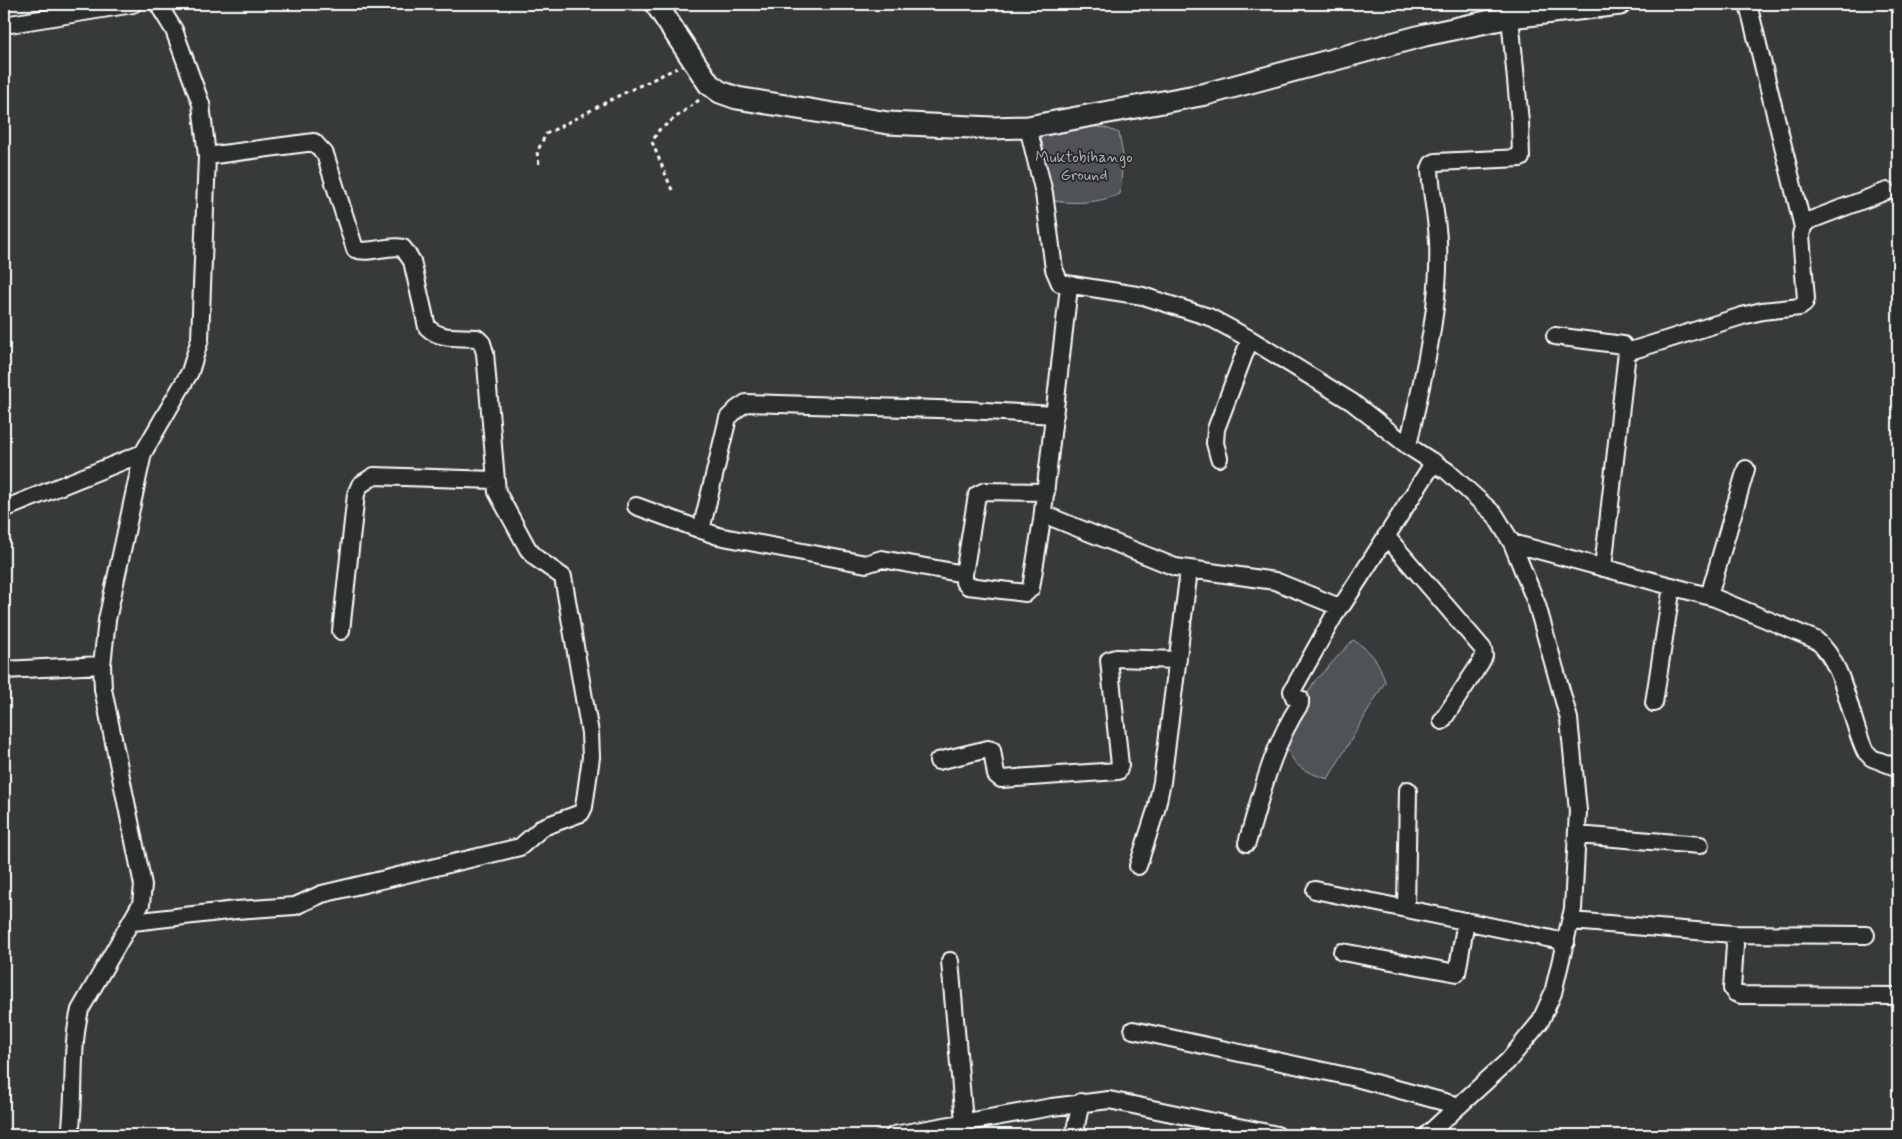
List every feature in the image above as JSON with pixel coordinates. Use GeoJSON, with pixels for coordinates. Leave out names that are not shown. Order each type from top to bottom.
{"type":"FeatureCollection","features":[{"type":"Feature","properties":{"kind":"street"},"geometry":{"type":"LineString","coordinates":[[4,25],[132,4]]}},
{"type":"Feature","properties":{"kind":"street"},"geometry":{"type":"LineString","coordinates":[[70,1135],[75,1106],[76,1026],[80,1010],[142,904],[143,885],[104,689],[102,665],[107,620],[143,454],[190,372],[200,339],[207,156],[200,104],[174,30],[158,4]]}},
{"type":"Feature","properties":{"kind":"street"},"geometry":{"type":"LineString","coordinates":[[656,4],[692,60],[714,89],[737,98],[888,122],[992,128],[1028,127],[1206,94],[1425,34],[1510,18],[1620,4]]}},
{"type":"Feature","properties":{"kind":"street"},"geometry":{"type":"LineString","coordinates":[[1748,4],[1803,227]]}},
{"type":"Feature","properties":{"kind":"street"},"geometry":{"type":"LineString","coordinates":[[1408,446],[1423,375],[1436,290],[1439,242],[1430,168],[1436,162],[1521,158],[1520,122],[1510,18]]}},
{"type":"Feature","properties":{"kind":"street"},"geometry":{"type":"LineString","coordinates":[[1028,127],[1044,194],[1054,269],[1060,283],[1069,286],[1143,296],[1209,317],[1250,339],[1352,402],[1408,446],[1447,470],[1495,515],[1512,543],[1537,605],[1569,719],[1578,811],[1578,835],[1571,921],[1554,993],[1540,1022],[1508,1061],[1427,1135]]}},
{"type":"Feature","properties":{"kind":"street"},"geometry":{"type":"LineString","coordinates":[[133,922],[236,910],[295,906],[322,894],[520,847],[543,827],[581,813],[584,807],[591,757],[590,733],[567,588],[563,577],[558,571],[548,567],[528,549],[502,504],[494,480],[485,354],[482,343],[477,338],[435,335],[427,327],[412,261],[403,248],[396,246],[361,252],[355,249],[325,154],[314,142],[207,156]]}},
{"type":"Feature","properties":{"kind":"street"},"geometry":{"type":"LineString","coordinates":[[1627,352],[1742,316],[1762,311],[1800,307],[1806,299],[1801,235],[1803,227],[1808,221],[1887,190]]}},
{"type":"Feature","properties":{"kind":"street"},"geometry":{"type":"LineString","coordinates":[[1046,492],[985,491],[977,495],[964,574],[964,582],[968,586],[1022,594],[1029,591],[1046,492],[1069,286]]}},
{"type":"Feature","properties":{"kind":"street"},"geometry":{"type":"LineString","coordinates":[[1555,336],[1623,345],[1627,352],[1603,568]]}},
{"type":"Feature","properties":{"kind":"street"},"geometry":{"type":"LineString","coordinates":[[1219,458],[1215,443],[1216,430],[1250,339]]}},
{"type":"Feature","properties":{"kind":"street"},"geometry":{"type":"LineString","coordinates":[[701,530],[728,418],[737,408],[746,403],[968,410],[1055,415]]}},
{"type":"Feature","properties":{"kind":"street"},"geometry":{"type":"LineString","coordinates":[[4,509],[143,454]]}},
{"type":"Feature","properties":{"kind":"street"},"geometry":{"type":"LineString","coordinates":[[1247,843],[1268,772],[1282,735],[1300,704],[1300,699],[1294,697],[1292,690],[1339,607],[1343,604],[1434,462]]}},
{"type":"Feature","properties":{"kind":"street"},"geometry":{"type":"LineString","coordinates":[[1709,596],[1746,469]]}},
{"type":"Feature","properties":{"kind":"street"},"geometry":{"type":"LineString","coordinates":[[341,631],[356,494],[360,485],[374,476],[494,480]]}},
{"type":"Feature","properties":{"kind":"street"},"geometry":{"type":"LineString","coordinates":[[636,506],[718,536],[866,564],[882,559],[964,574]]}},
{"type":"Feature","properties":{"kind":"street"},"geometry":{"type":"LineString","coordinates":[[1043,514],[1164,564],[1190,570],[1275,581],[1339,607]]}},
{"type":"Feature","properties":{"kind":"street"},"geometry":{"type":"LineString","coordinates":[[1386,536],[1483,649],[1484,656],[1481,662],[1442,721]]}},
{"type":"Feature","properties":{"kind":"street"},"geometry":{"type":"LineString","coordinates":[[1512,543],[1709,596],[1816,640],[1826,648],[1835,663],[1865,751],[1872,758],[1898,768]]}},
{"type":"Feature","properties":{"kind":"street"},"geometry":{"type":"LineString","coordinates":[[1138,866],[1156,810],[1162,782],[1190,570]]}},
{"type":"Feature","properties":{"kind":"street"},"geometry":{"type":"LineString","coordinates":[[1654,703],[1672,586]]}},
{"type":"Feature","properties":{"kind":"street"},"geometry":{"type":"LineString","coordinates":[[938,761],[988,749],[992,750],[996,775],[1001,779],[1118,771],[1120,765],[1109,660],[1116,658],[1178,660]]}},
{"type":"Feature","properties":{"kind":"street"},"geometry":{"type":"LineString","coordinates":[[4,670],[102,665]]}},
{"type":"Feature","properties":{"kind":"street"},"geometry":{"type":"LineString","coordinates":[[1406,908],[1408,790]]}},
{"type":"Feature","properties":{"kind":"street"},"geometry":{"type":"LineString","coordinates":[[1578,835],[1700,845]]}},
{"type":"Feature","properties":{"kind":"street"},"geometry":{"type":"LineString","coordinates":[[1315,890],[1566,942]]}},
{"type":"Feature","properties":{"kind":"street"},"geometry":{"type":"LineString","coordinates":[[1342,952],[1457,973],[1466,921]]}},
{"type":"Feature","properties":{"kind":"street"},"geometry":{"type":"LineString","coordinates":[[1571,921],[1733,934],[1866,935]]}},
{"type":"Feature","properties":{"kind":"street"},"geometry":{"type":"LineString","coordinates":[[1733,934],[1735,945],[1732,984],[1735,993],[1846,997],[1898,996]]}},
{"type":"Feature","properties":{"kind":"street"},"geometry":{"type":"LineString","coordinates":[[950,960],[964,1122]]}},
{"type":"Feature","properties":{"kind":"street"},"geometry":{"type":"LineString","coordinates":[[1133,1030],[1356,1078],[1459,1106]]}},
{"type":"Feature","properties":{"kind":"street"},"geometry":{"type":"LineString","coordinates":[[894,1135],[1082,1102],[1109,1100],[1216,1124],[1277,1135]]}},
{"type":"Feature","properties":{"kind":"street"},"geometry":{"type":"LineString","coordinates":[[1074,1135],[1082,1102]]}},
{"type":"Feature","properties":{"kind":"path"},"geometry":{"type":"LineString","coordinates":[[539,164],[537,152],[546,134],[620,94],[692,60]]}},
{"type":"Feature","properties":{"kind":"path"},"geometry":{"type":"LineString","coordinates":[[672,190],[652,142],[659,130],[714,89]]}},
{"type":"Feature","properties":{"kind":"green space","name":"Muktobihango Ground"},"geometry":{"type":"Polygon","coordinates":[[[1090,126],[1106,128],[1119,133],[1123,156],[1120,194],[1088,202],[1054,201],[1041,137],[1090,126]]]}},
{"type":"Feature","properties":{"kind":"green space"},"geometry":{"type":"Polygon","coordinates":[[[1353,640],[1374,657],[1385,682],[1328,779],[1304,770],[1294,762],[1284,739],[1314,682],[1353,640]]]}}]}
